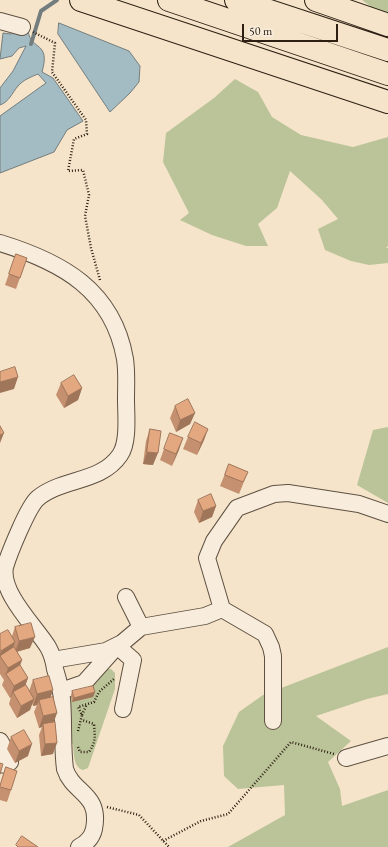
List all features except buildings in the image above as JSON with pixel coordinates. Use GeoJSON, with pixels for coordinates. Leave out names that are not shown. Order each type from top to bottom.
{"type":"FeatureCollection","features":[{"type":"Feature","properties":{"kind":"highway"},"geometry":{"type":"LineString","coordinates":[[81,0],[388,102]]}},
{"type":"Feature","properties":{"kind":"highway"},"geometry":{"type":"LineString","coordinates":[[169,0],[388,74]]}},
{"type":"Feature","properties":{"kind":"highway"},"geometry":{"type":"LineString","coordinates":[[236,0],[388,50]]}},
{"type":"Feature","properties":{"kind":"highway"},"geometry":{"type":"LineString","coordinates":[[316,0],[388,25]]}},
{"type":"Feature","properties":{"kind":"street"},"geometry":{"type":"LineString","coordinates":[[0,21],[22,27]]}},
{"type":"Feature","properties":{"kind":"street"},"geometry":{"type":"LineString","coordinates":[[0,243],[45,260],[74,276],[91,289],[115,324],[125,359],[126,432],[121,455],[110,465],[96,474],[48,491],[31,504],[5,567],[3,579],[13,599],[49,648],[53,660],[61,691],[65,769],[71,780],[92,804],[94,824],[92,834],[86,843],[78,847]]}},
{"type":"Feature","properties":{"kind":"street"},"geometry":{"type":"LineString","coordinates":[[273,721],[273,656],[271,647],[264,634],[222,609],[217,597],[214,578],[207,558],[214,541],[237,508],[274,494],[288,493],[359,504],[388,514]]}},
{"type":"Feature","properties":{"kind":"street"},"geometry":{"type":"LineString","coordinates":[[126,597],[141,627]]}},
{"type":"Feature","properties":{"kind":"street"},"geometry":{"type":"LineString","coordinates":[[61,691],[84,683],[117,646],[141,627],[205,616],[222,609]]}},
{"type":"Feature","properties":{"kind":"street"},"geometry":{"type":"LineString","coordinates":[[53,660],[106,651],[117,646]]}},
{"type":"Feature","properties":{"kind":"street"},"geometry":{"type":"LineString","coordinates":[[117,646],[133,660],[123,709]]}},
{"type":"Feature","properties":{"kind":"street"},"geometry":{"type":"LineString","coordinates":[[0,741],[10,757],[10,762],[6,765],[0,764]]}},
{"type":"Feature","properties":{"kind":"street"},"geometry":{"type":"LineString","coordinates":[[346,758],[388,746]]}},
{"type":"Feature","properties":{"kind":"path"},"geometry":{"type":"LineString","coordinates":[[41,36],[55,43],[52,72],[86,120],[87,134],[74,139],[68,171],[83,170],[90,195],[85,216],[91,248],[99,274],[101,302]]}},
{"type":"Feature","properties":{"kind":"path"},"geometry":{"type":"LineString","coordinates":[[76,735],[82,720],[82,715],[78,706],[94,702],[99,692],[115,678],[120,675],[130,674]]}},
{"type":"Feature","properties":{"kind":"path"},"geometry":{"type":"LineString","coordinates":[[81,700],[83,705]]}},
{"type":"Feature","properties":{"kind":"path"},"geometry":{"type":"LineString","coordinates":[[82,715],[88,704]]}},
{"type":"Feature","properties":{"kind":"path"},"geometry":{"type":"LineString","coordinates":[[77,741],[80,752],[84,753],[89,752],[94,745],[96,736],[94,724],[82,720]]}},
{"type":"Feature","properties":{"kind":"path"},"geometry":{"type":"LineString","coordinates":[[163,841],[200,821],[228,814],[291,742],[346,758]]}},
{"type":"Feature","properties":{"kind":"path"},"geometry":{"type":"LineString","coordinates":[[92,804],[139,815],[169,847]]}},
{"type":"Feature","properties":{"kind":"green space"},"geometry":{"type":"Polygon","coordinates":[[[362,0],[388,0],[388,31],[378,12],[362,0]]]}},
{"type":"Feature","properties":{"kind":"green space"},"geometry":{"type":"Polygon","coordinates":[[[235,79],[258,92],[272,117],[301,135],[353,147],[388,137],[388,246],[386,248],[388,248],[388,263],[369,265],[351,261],[325,250],[318,229],[338,219],[322,200],[290,171],[277,208],[258,224],[268,246],[246,246],[212,235],[180,220],[189,213],[163,162],[166,133],[214,98],[235,79]]]}},
{"type":"Feature","properties":{"kind":"green space"},"geometry":{"type":"Polygon","coordinates":[[[388,427],[388,503],[357,485],[373,430],[388,427]]]}},
{"type":"Feature","properties":{"kind":"green space"},"geometry":{"type":"Polygon","coordinates":[[[388,647],[388,694],[367,699],[316,716],[351,741],[328,762],[340,789],[342,806],[388,790],[388,847],[228,847],[285,815],[284,785],[238,789],[224,776],[223,746],[239,712],[263,695],[388,647]]]}},
{"type":"Feature","properties":{"kind":"green space"},"geometry":{"type":"Polygon","coordinates":[[[106,669],[111,669],[115,673],[115,689],[88,768],[83,770],[77,766],[73,744],[69,743],[69,695],[106,669]]]}},
{"type":"Feature","properties":{"kind":"water"},"geometry":{"type":"Polygon","coordinates":[[[59,23],[129,51],[140,66],[139,82],[110,112],[58,34],[59,23]]]}},
{"type":"Feature","properties":{"kind":"water"},"geometry":{"type":"Polygon","coordinates":[[[21,28],[28,31],[30,37],[40,47],[44,55],[42,72],[53,78],[83,121],[67,130],[54,152],[0,173],[0,116],[46,83],[38,74],[25,80],[20,84],[8,100],[0,105],[0,88],[13,71],[26,46],[19,48],[12,56],[0,59],[3,33],[10,34],[21,28]]]}},
{"type":"Feature","properties":{"kind":"waterway"},"geometry":{"type":"LineString","coordinates":[[31,44],[41,11],[57,0]]}}]}
